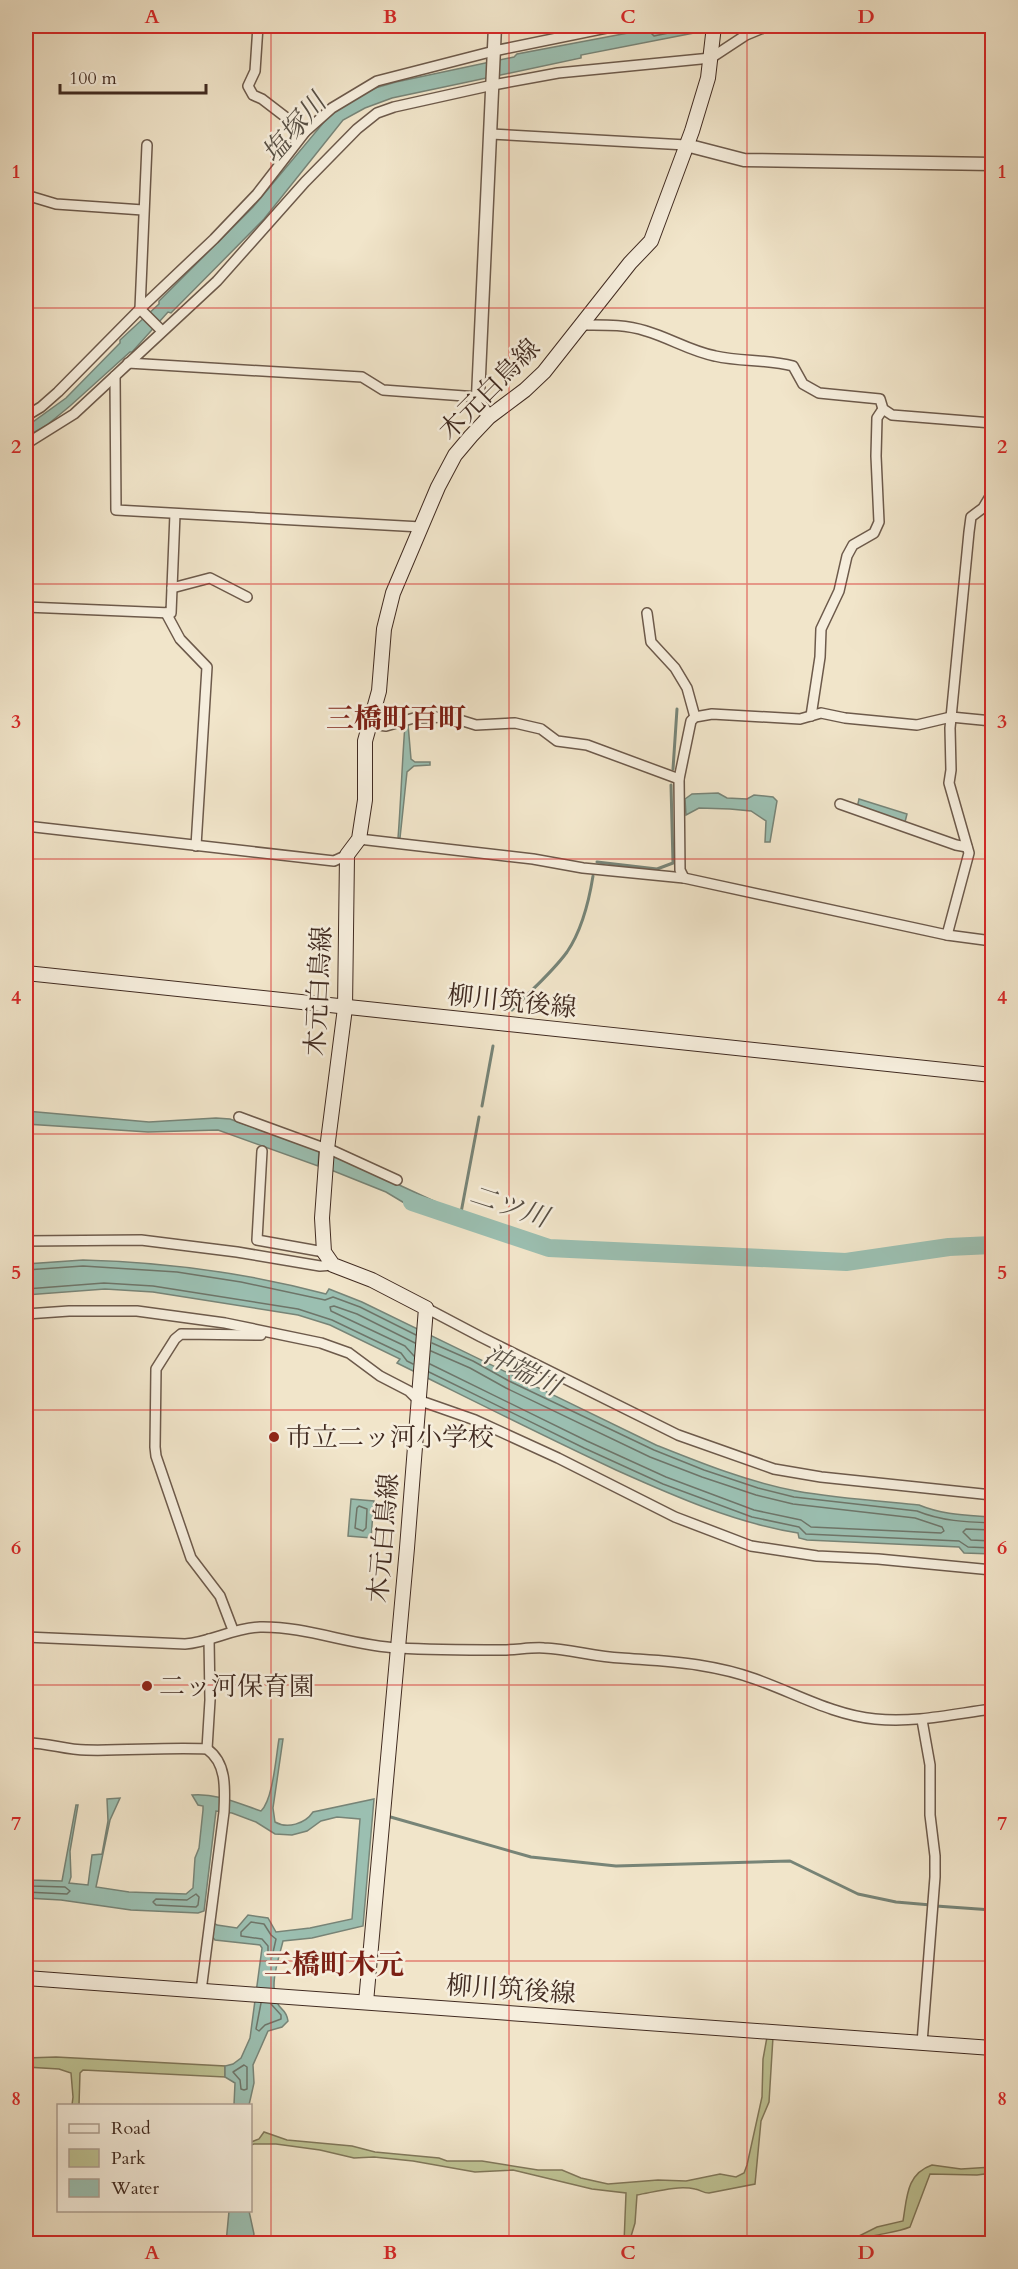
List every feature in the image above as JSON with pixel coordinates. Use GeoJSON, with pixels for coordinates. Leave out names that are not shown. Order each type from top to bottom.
{"type":"FeatureCollection","features":[{"type":"Feature","properties":{"kind":"main road","name":"木元白鳥線"},"geometry":{"type":"LineString","coordinates":[[324,1252],[322,1218],[327,1148],[345,1008],[347,855],[359,839],[365,800],[365,741],[381,680],[384,629],[393,594],[454,455],[489,417],[525,390],[544,372],[651,241],[708,78],[714,30]]}},
{"type":"Feature","properties":{"kind":"main road","name":"柳川筑後線"},"geometry":{"type":"LineString","coordinates":[[26,972],[993,1076]]}},
{"type":"Feature","properties":{"kind":"main road"},"geometry":{"type":"LineString","coordinates":[[324,1252],[333,1265],[372,1280],[425,1312]]}},
{"type":"Feature","properties":{"kind":"main road","name":"木元白鳥線"},"geometry":{"type":"LineString","coordinates":[[366,2002],[425,1312]]}},
{"type":"Feature","properties":{"kind":"main road","name":"柳川筑後線"},"geometry":{"type":"LineString","coordinates":[[26,1978],[993,2048]]}},
{"type":"Feature","properties":{"kind":"street"},"geometry":{"type":"LineString","coordinates":[[258,26],[255,71],[248,86],[253,95],[262,99],[305,132]]}},
{"type":"Feature","properties":{"kind":"street"},"geometry":{"type":"LineString","coordinates":[[489,417],[478,397],[495,26]]}},
{"type":"Feature","properties":{"kind":"street"},"geometry":{"type":"LineString","coordinates":[[26,416],[58,392],[214,239],[257,194],[305,132],[332,108],[377,81],[616,26]]}},
{"type":"Feature","properties":{"kind":"street"},"geometry":{"type":"LineString","coordinates":[[26,444],[74,414],[217,281],[305,182],[357,129],[377,113],[493,82],[558,73],[711,58],[746,35],[768,26]]}},
{"type":"Feature","properties":{"kind":"street"},"geometry":{"type":"LineString","coordinates":[[491,134],[686,146],[744,160],[993,164]]}},
{"type":"Feature","properties":{"kind":"street"},"geometry":{"type":"LineString","coordinates":[[147,145],[143,210],[142,311],[162,331]]}},
{"type":"Feature","properties":{"kind":"street"},"geometry":{"type":"LineString","coordinates":[[26,195],[56,204],[143,210]]}},
{"type":"Feature","properties":{"kind":"street"},"geometry":{"type":"LineString","coordinates":[[582,326],[619,325],[653,333],[694,351],[733,360],[777,361],[793,366],[802,384],[819,393],[880,399],[883,409],[892,415],[993,423]]}},
{"type":"Feature","properties":{"kind":"street"},"geometry":{"type":"LineString","coordinates":[[128,363],[362,376],[383,390],[478,397]]}},
{"type":"Feature","properties":{"kind":"street"},"geometry":{"type":"LineString","coordinates":[[115,376],[116,510],[421,527]]}},
{"type":"Feature","properties":{"kind":"street"},"geometry":{"type":"LineString","coordinates":[[811,716],[820,657],[821,629],[839,591],[853,544],[874,532],[879,522],[876,456],[878,418],[883,409]]}},
{"type":"Feature","properties":{"kind":"street"},"geometry":{"type":"LineString","coordinates":[[947,934],[969,853],[949,783],[951,717],[969,532],[971,518],[983,508],[993,493]]}},
{"type":"Feature","properties":{"kind":"street"},"geometry":{"type":"LineString","coordinates":[[26,607],[171,613],[175,514]]}},
{"type":"Feature","properties":{"kind":"street"},"geometry":{"type":"LineString","coordinates":[[172,588],[210,578],[247,597]]}},
{"type":"Feature","properties":{"kind":"street"},"geometry":{"type":"LineString","coordinates":[[166,613],[180,639],[207,667],[196,846]]}},
{"type":"Feature","properties":{"kind":"street"},"geometry":{"type":"LineString","coordinates":[[647,613],[651,642],[675,668],[687,688],[695,717]]}},
{"type":"Feature","properties":{"kind":"street"},"geometry":{"type":"LineString","coordinates":[[684,878],[680,870],[679,779],[691,722],[695,717],[712,714],[800,718],[821,713],[844,718],[917,725],[951,717],[993,721]]}},
{"type":"Feature","properties":{"kind":"street"},"geometry":{"type":"LineString","coordinates":[[370,724],[386,726],[414,718],[450,717],[476,725],[514,723],[541,729],[557,741],[587,745],[679,779]]}},
{"type":"Feature","properties":{"kind":"street"},"geometry":{"type":"LineString","coordinates":[[840,804],[967,847]]}},
{"type":"Feature","properties":{"kind":"street"},"geometry":{"type":"LineString","coordinates":[[26,826],[334,861],[347,855]]}},
{"type":"Feature","properties":{"kind":"street"},"geometry":{"type":"LineString","coordinates":[[359,839],[532,859],[583,868],[684,878],[947,934],[993,941]]}},
{"type":"Feature","properties":{"kind":"street"},"geometry":{"type":"LineString","coordinates":[[239,1117],[327,1148],[397,1180]]}},
{"type":"Feature","properties":{"kind":"street"},"geometry":{"type":"LineString","coordinates":[[262,1151],[257,1240],[324,1252]]}},
{"type":"Feature","properties":{"kind":"street"},"geometry":{"type":"LineString","coordinates":[[26,1241],[141,1240],[237,1252],[320,1266],[333,1265]]}},
{"type":"Feature","properties":{"kind":"street"},"geometry":{"type":"LineString","coordinates":[[26,1314],[69,1311],[138,1311],[225,1323],[321,1343],[349,1353],[380,1376],[486,1424],[675,1517],[751,1546],[817,1556],[878,1559],[993,1570]]}},
{"type":"Feature","properties":{"kind":"street"},"geometry":{"type":"LineString","coordinates":[[425,1312],[678,1435],[774,1469],[821,1478],[993,1495]]}},
{"type":"Feature","properties":{"kind":"street"},"geometry":{"type":"LineString","coordinates":[[231,1631],[220,1596],[191,1558],[156,1456],[154,1448],[156,1369],[175,1339],[181,1335],[284,1336]]}},
{"type":"Feature","properties":{"kind":"street"},"geometry":{"type":"LineString","coordinates":[[26,1637],[185,1644],[202,1642],[231,1631],[261,1627],[291,1629],[338,1640],[398,1648],[505,1650],[542,1648],[697,1665],[755,1679],[806,1700],[852,1715],[874,1719],[921,1720],[993,1709]]}},
{"type":"Feature","properties":{"kind":"street"},"geometry":{"type":"LineString","coordinates":[[207,1749],[213,1637]]}},
{"type":"Feature","properties":{"kind":"street"},"geometry":{"type":"LineString","coordinates":[[921,1720],[930,1766],[930,1815],[935,1856],[932,1927],[922,2043]]}},
{"type":"Feature","properties":{"kind":"street"},"geometry":{"type":"LineString","coordinates":[[26,1743],[83,1750],[169,1747],[207,1749],[220,1761],[225,1792],[224,1812],[201,1991]]}},
{"type":"Feature","properties":{"kind":"green space"},"geometry":{"type":"Polygon","coordinates":[[[767,2037],[773,2037],[769,2102],[761,2121],[755,2184],[709,2193],[681,2188],[637,2195],[635,2223],[629,2243],[624,2243],[626,2193],[592,2189],[513,2170],[475,2172],[413,2161],[374,2157],[354,2158],[320,2150],[276,2144],[252,2145],[252,2142],[259,2139],[264,2132],[287,2140],[352,2146],[375,2152],[439,2158],[447,2161],[482,2161],[538,2170],[562,2170],[581,2178],[608,2184],[658,2180],[686,2181],[720,2174],[736,2177],[744,2173],[747,2165],[762,2097],[763,2059],[767,2037]]]}},
{"type":"Feature","properties":{"kind":"green space"},"geometry":{"type":"Polygon","coordinates":[[[56,2057],[225,2066],[225,2077],[83,2070],[80,2073],[79,2104],[72,2104],[71,2073],[59,2069],[26,2067],[26,2058],[56,2057]]]}},
{"type":"Feature","properties":{"kind":"green space"},"geometry":{"type":"Polygon","coordinates":[[[932,2165],[961,2169],[992,2167],[992,2173],[930,2174],[910,2227],[845,2243],[877,2227],[903,2221],[912,2181],[923,2169],[932,2165]]]}},
{"type":"Feature","properties":{"kind":"water","name":"塩塚川"},"geometry":{"type":"Polygon","coordinates":[[[665,26],[715,26],[708,27],[704,31],[581,55],[581,58],[392,98],[365,108],[343,120],[264,219],[171,313],[168,312],[132,352],[47,425],[26,437],[26,427],[66,398],[120,343],[120,340],[159,304],[159,301],[253,207],[334,110],[375,88],[396,82],[514,57],[517,54],[665,26]]]}},
{"type":"Feature","properties":{"kind":"water"},"geometry":{"type":"Polygon","coordinates":[[[408,724],[411,759],[415,762],[430,762],[430,765],[414,766],[407,772],[400,838],[398,838],[405,725],[408,724]]]}},
{"type":"Feature","properties":{"kind":"water"},"geometry":{"type":"Polygon","coordinates":[[[718,793],[727,798],[747,799],[754,795],[773,797],[777,801],[770,842],[765,842],[766,821],[751,811],[699,808],[686,815],[685,799],[692,794],[718,793]]]}},
{"type":"Feature","properties":{"kind":"water"},"geometry":{"type":"Polygon","coordinates":[[[859,799],[907,814],[905,822],[857,808],[859,799]]]}},
{"type":"Feature","properties":{"kind":"water"},"geometry":{"type":"Polygon","coordinates":[[[26,1111],[149,1122],[230,1119],[319,1151],[318,1166],[218,1130],[148,1132],[26,1124],[26,1111]]]}},
{"type":"Feature","properties":{"kind":"water"},"geometry":{"type":"Polygon","coordinates":[[[332,1154],[436,1202],[432,1214],[331,1170],[332,1154]]]}},
{"type":"Feature","properties":{"kind":"water","name":"沖端川"},"geometry":{"type":"Polygon","coordinates":[[[83,1260],[144,1263],[205,1270],[266,1280],[326,1294],[329,1289],[362,1302],[656,1445],[725,1471],[760,1483],[796,1491],[919,1505],[946,1513],[992,1517],[992,1554],[964,1553],[959,1547],[807,1540],[799,1538],[798,1533],[728,1516],[616,1470],[397,1363],[400,1359],[330,1325],[298,1315],[153,1292],[105,1289],[26,1295],[26,1264],[83,1260]]]}},
{"type":"Feature","properties":{"kind":"water"},"geometry":{"type":"Polygon","coordinates":[[[351,1499],[374,1501],[371,1538],[348,1536],[351,1499]]]}},
{"type":"Feature","properties":{"kind":"water"},"geometry":{"type":"Polygon","coordinates":[[[279,1739],[283,1739],[273,1808],[275,1822],[280,1824],[296,1824],[305,1820],[313,1812],[374,1799],[363,1926],[312,1938],[283,1941],[274,1987],[277,2002],[288,2021],[282,2027],[268,2031],[253,2065],[254,2083],[249,2104],[234,2104],[235,2083],[225,2077],[225,2066],[241,2058],[250,2038],[262,1948],[260,1945],[215,1940],[210,1934],[214,1923],[237,1928],[248,1915],[268,1918],[276,1932],[352,1919],[360,1819],[337,1817],[321,1821],[307,1831],[292,1835],[275,1834],[256,1822],[232,1813],[216,1811],[204,1911],[198,1913],[131,1910],[61,1900],[26,1898],[26,1797],[33,1799],[27,1818],[31,1880],[62,1881],[76,1805],[78,1805],[70,1851],[71,1877],[69,1883],[88,1885],[92,1855],[102,1854],[108,1821],[107,1799],[120,1798],[110,1820],[96,1887],[129,1892],[186,1894],[193,1888],[195,1858],[199,1848],[203,1810],[203,1806],[198,1805],[192,1795],[218,1797],[261,1811],[268,1798],[279,1739]]]}},
{"type":"Feature","properties":{"kind":"water"},"geometry":{"type":"Polygon","coordinates":[[[229,2212],[249,2212],[254,2234],[252,2243],[226,2243],[229,2212]]]}},
{"type":"Feature","properties":{"kind":"waterway"},"geometry":{"type":"LineString","coordinates":[[673,769],[677,709]]}},
{"type":"Feature","properties":{"kind":"waterway"},"geometry":{"type":"LineString","coordinates":[[597,862],[657,869],[673,863],[671,785]]}},
{"type":"Feature","properties":{"kind":"waterway"},"geometry":{"type":"LineString","coordinates":[[512,1010],[567,952],[584,915],[593,876]]}},
{"type":"Feature","properties":{"kind":"waterway"},"geometry":{"type":"LineString","coordinates":[[482,1106],[493,1046]]}},
{"type":"Feature","properties":{"kind":"waterway"},"geometry":{"type":"LineString","coordinates":[[460,1218],[479,1117]]}},
{"type":"Feature","properties":{"kind":"waterway","name":"二ツ川"},"geometry":{"type":"LineString","coordinates":[[412,1202],[549,1248],[846,1262],[949,1247],[992,1245]]}},
{"type":"Feature","properties":{"kind":"waterway"},"geometry":{"type":"LineString","coordinates":[[387,1816],[531,1857],[616,1866],[790,1861],[858,1894],[896,1902],[931,1905]]}},
{"type":"Feature","properties":{"kind":"waterway"},"geometry":{"type":"LineString","coordinates":[[936,1906],[992,1910]]}},
{"type":"Feature","properties":{"kind":"place","name":"市立二ッ河小学校"},"geometry":{"type":"Point","coordinates":[274,1437]}},
{"type":"Feature","properties":{"kind":"place","name":"二ッ河保育園"},"geometry":{"type":"Point","coordinates":[147,1686]}},
{"type":"Feature","properties":{"kind":"district","name":"三橋町百町"},"geometry":{"type":"Point","coordinates":[396,718]}},
{"type":"Feature","properties":{"kind":"district","name":"三橋町木元"},"geometry":{"type":"Point","coordinates":[334,1964]}}]}
